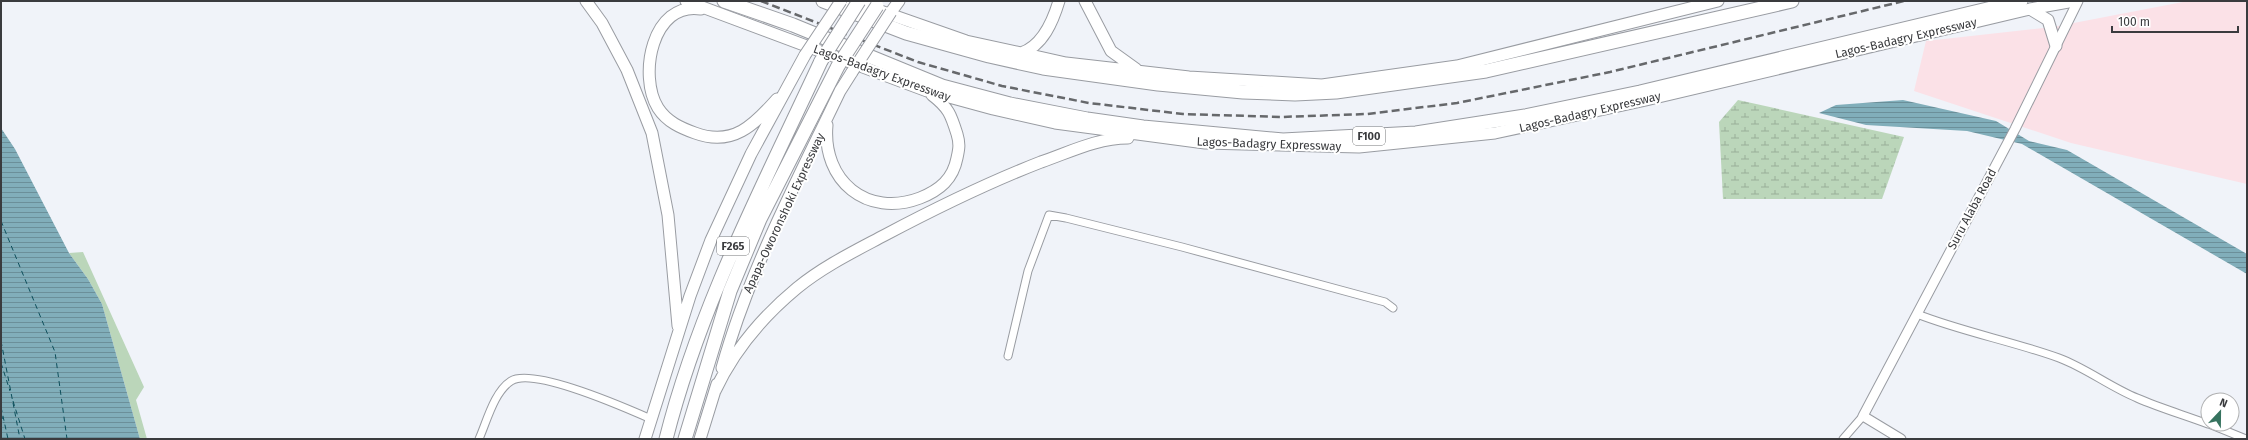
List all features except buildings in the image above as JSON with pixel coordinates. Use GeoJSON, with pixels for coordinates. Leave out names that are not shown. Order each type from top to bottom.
{"type":"FeatureCollection","features":[{"type":"Feature","properties":{"kind":"highway","name":"Lagos-Badagry Expressway"},"geometry":{"type":"LineString","coordinates":[[724,1],[793,25],[942,86],[1010,104],[1087,119],[1143,127],[1283,140],[1416,133],[1525,116],[1640,92],[2025,5]]}},
{"type":"Feature","properties":{"kind":"highway"},"geometry":{"type":"LineString","coordinates":[[823,1],[906,33],[989,56],[1043,68],[1158,84],[1243,92],[1295,94],[1336,92],[1486,71],[1792,1]]}},
{"type":"Feature","properties":{"kind":"highway","name":"F265"},"geometry":{"type":"LineString","coordinates":[[666,439],[708,308],[740,231],[821,61],[860,1]]}},
{"type":"Feature","properties":{"kind":"highway","name":"Apapa-Oworonshoki Expressway"},"geometry":{"type":"LineString","coordinates":[[685,439],[700,383],[733,284],[760,219],[838,66],[879,3]]}},
{"type":"Feature","properties":{"kind":"main road"},"geometry":{"type":"LineString","coordinates":[[586,1],[602,23],[627,70],[652,133],[668,215],[678,332]]}},
{"type":"Feature","properties":{"kind":"main road","name":"Lagos-Badagry Expressway"},"geometry":{"type":"LineString","coordinates":[[686,1],[927,91],[993,109],[1055,123],[1204,143],[1359,148],[1495,133],[1646,100],[2025,5],[2074,1]]}},
{"type":"Feature","properties":{"kind":"main road"},"geometry":{"type":"LineString","coordinates":[[645,439],[678,332],[711,240],[751,154],[776,110],[784,91],[805,55],[842,1]]}},
{"type":"Feature","properties":{"kind":"main road"},"geometry":{"type":"LineString","coordinates":[[852,1],[966,41],[1066,63],[1189,78],[1322,85],[1457,66],[1718,1]]}},
{"type":"Feature","properties":{"kind":"main road","name":"Apapa-Oworonshoki Expressway"},"geometry":{"type":"LineString","coordinates":[[700,439],[729,343],[749,288],[828,118],[852,72],[899,1]]}},
{"type":"Feature","properties":{"kind":"main road"},"geometry":{"type":"LineString","coordinates":[[1021,53],[1033,46],[1045,34],[1055,16],[1059,1]]}},
{"type":"Feature","properties":{"kind":"main road"},"geometry":{"type":"LineString","coordinates":[[1085,1],[1111,51],[1138,71]]}},
{"type":"Feature","properties":{"kind":"main road"},"geometry":{"type":"LineString","coordinates":[[2025,5],[2048,20],[2056,46]]}},
{"type":"Feature","properties":{"kind":"main road"},"geometry":{"type":"LineString","coordinates":[[711,10],[693,7],[675,14],[667,20],[658,31],[648,66],[649,85],[658,108],[676,126],[708,138],[725,137],[740,133],[758,121],[784,91]]}},
{"type":"Feature","properties":{"kind":"main road"},"geometry":{"type":"LineString","coordinates":[[828,118],[826,135],[828,152],[833,168],[846,186],[863,198],[880,204],[906,203],[943,187],[955,170],[960,144],[951,113],[945,105],[927,91]]}},
{"type":"Feature","properties":{"kind":"main road"},"geometry":{"type":"LineString","coordinates":[[715,391],[726,367],[753,329],[798,288],[853,252],[953,200],[1003,177],[1069,152],[1106,140],[1160,138]]}},
{"type":"Feature","properties":{"kind":"street","name":"Suru Alaba Road"},"geometry":{"type":"LineString","coordinates":[[1863,416],[2015,129],[2078,1]]}},
{"type":"Feature","properties":{"kind":"street"},"geometry":{"type":"LineString","coordinates":[[1008,356],[1028,271],[1049,215],[1189,249],[1384,302],[1393,308]]}},
{"type":"Feature","properties":{"kind":"street"},"geometry":{"type":"LineString","coordinates":[[1917,314],[1949,327],[2060,358],[2137,398],[2200,421]]}},
{"type":"Feature","properties":{"kind":"street"},"geometry":{"type":"LineString","coordinates":[[479,439],[502,390],[517,378],[527,377],[609,400],[651,419]]}},
{"type":"Feature","properties":{"kind":"street"},"geometry":{"type":"LineString","coordinates":[[1843,439],[1863,416],[1901,439]]}},
{"type":"Feature","properties":{"kind":"street"},"geometry":{"type":"LineString","coordinates":[[2229,432],[2246,439]]}},
{"type":"Feature","properties":{"kind":"shaded area"},"geometry":{"type":"Polygon","coordinates":[[[2188,1],[2247,1],[2247,184],[2071,143],[1914,91],[1926,41],[2053,27],[2188,1]]]}},
{"type":"Feature","properties":{"kind":"green space"},"geometry":{"type":"Polygon","coordinates":[[[1738,100],[1904,137],[1882,199],[1723,199],[1719,122],[1738,100]]]}},
{"type":"Feature","properties":{"kind":"green space"},"geometry":{"type":"Polygon","coordinates":[[[83,252],[144,387],[136,400],[147,439],[140,439],[102,304],[88,279],[69,253],[83,252]]]}},
{"type":"Feature","properties":{"kind":"water"},"geometry":{"type":"Polygon","coordinates":[[[1903,100],[1996,121],[2029,141],[2067,150],[2247,254],[2247,274],[2022,144],[1967,131],[1866,125],[1819,113],[1836,105],[1903,100]]]}},
{"type":"Feature","properties":{"kind":"water"},"geometry":{"type":"Polygon","coordinates":[[[1,128],[15,149],[69,253],[88,279],[102,304],[140,439],[1,439],[1,128]]]}},
{"type":"Feature","properties":{"kind":"ferry route"},"geometry":{"type":"LineString","coordinates":[[1,221],[55,352],[67,439]]}},
{"type":"Feature","properties":{"kind":"ferry route"},"geometry":{"type":"LineString","coordinates":[[1,341],[20,439]]}},
{"type":"Feature","properties":{"kind":"ferry route"},"geometry":{"type":"LineString","coordinates":[[1,363],[10,391]]}},
{"type":"Feature","properties":{"kind":"ferry route"},"geometry":{"type":"LineString","coordinates":[[13,401],[25,439]]}},
{"type":"Feature","properties":{"kind":"ferry route"},"geometry":{"type":"LineString","coordinates":[[1,407],[8,439]]}},
{"type":"Feature","properties":{"kind":"ferry route"},"geometry":{"type":"LineString","coordinates":[[1,414],[4,423]]}},
{"type":"Feature","properties":{"kind":"railway"},"geometry":{"type":"LineString","coordinates":[[761,1],[918,62],[1002,86],[1089,103],[1183,114],[1281,117],[1367,114],[1457,103],[1610,72],[1904,1]]}}]}
